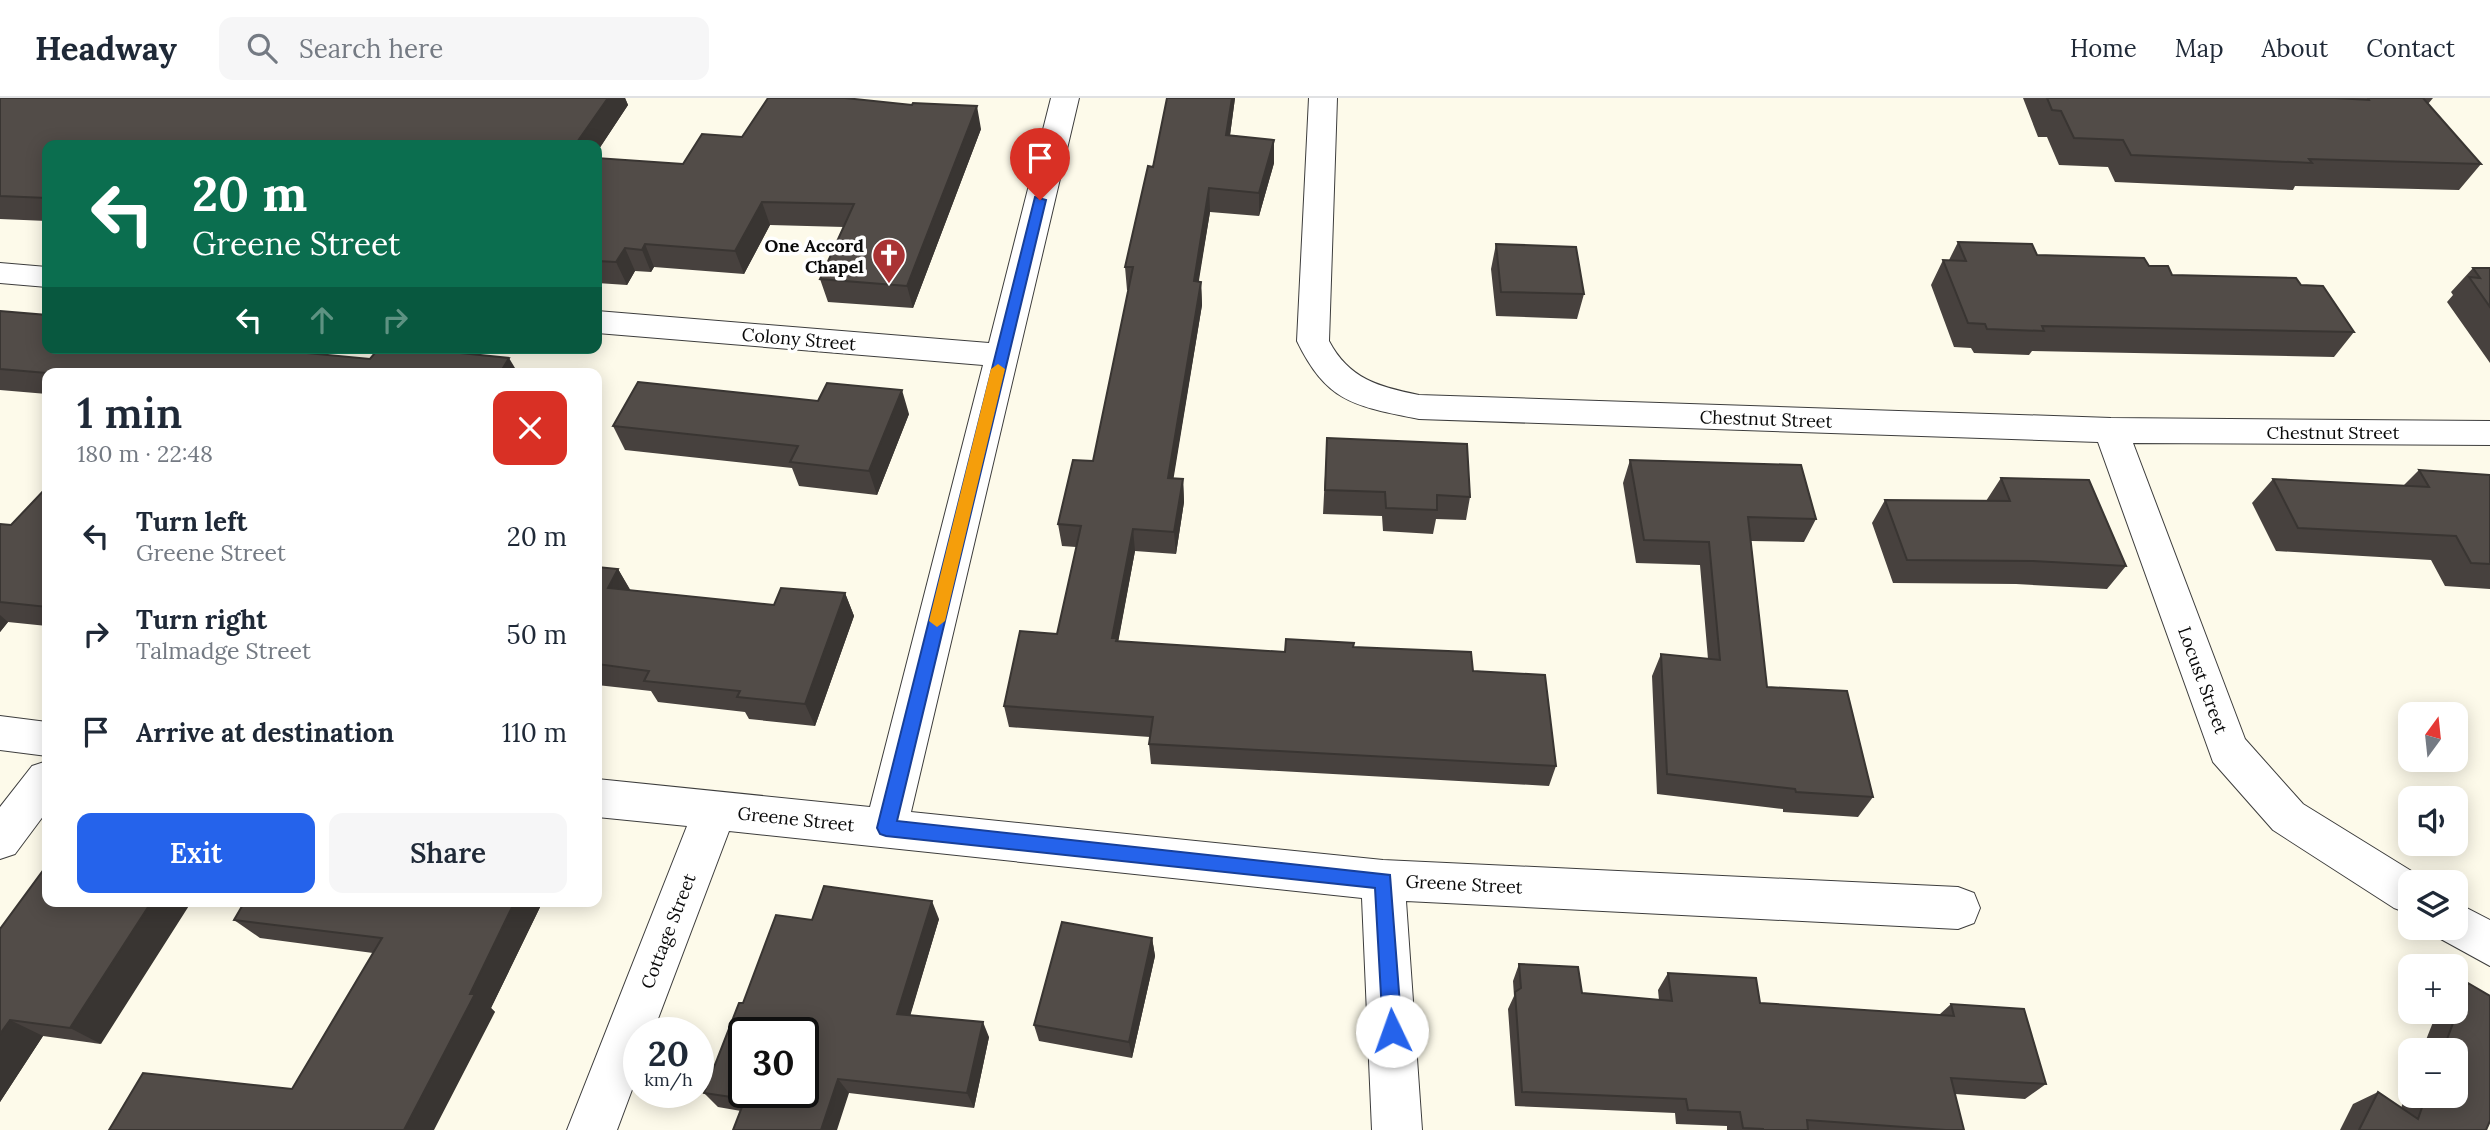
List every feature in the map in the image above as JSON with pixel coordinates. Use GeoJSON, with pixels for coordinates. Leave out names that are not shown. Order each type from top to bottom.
{"type":"FeatureCollection","features":[{"type":"Feature","properties":{"kind":"street"},"geometry":{"type":"LineString","coordinates":[[886,828],[1065,98]]}},
{"type":"Feature","properties":{"kind":"street","name":"Chestnut Street"},"geometry":{"type":"LineString","coordinates":[[1323,98],[1313,341],[1322,362],[1338,382],[1371,397],[1419,407],[2111,430],[2490,433]]}},
{"type":"Feature","properties":{"kind":"street"},"geometry":{"type":"LineString","coordinates":[[0,273],[42,277]]}},
{"type":"Feature","properties":{"kind":"street","name":"Colony Street"},"geometry":{"type":"LineString","coordinates":[[602,322],[1002,355]]}},
{"type":"Feature","properties":{"kind":"street","name":"Locust Street"},"geometry":{"type":"LineString","coordinates":[[2111,430],[2228,748],[2288,817],[2398,886]]}},
{"type":"Feature","properties":{"kind":"street"},"geometry":{"type":"LineString","coordinates":[[0,733],[42,738]]}},
{"type":"Feature","properties":{"kind":"street"},"geometry":{"type":"LineString","coordinates":[[0,840],[42,785]]}},
{"type":"Feature","properties":{"kind":"street","name":"Greene Street"},"geometry":{"type":"LineString","coordinates":[[602,799],[1383,880],[1958,908]]}},
{"type":"Feature","properties":{"kind":"street","name":"Cottage Street"},"geometry":{"type":"LineString","coordinates":[[592,1130],[715,810]]}},
{"type":"Feature","properties":{"kind":"street"},"geometry":{"type":"LineString","coordinates":[[1383,880],[1398,1130]]}},
{"type":"Feature","properties":{"kind":"street"},"geometry":{"type":"LineString","coordinates":[[2468,931],[2490,945]]}},
{"type":"Feature","properties":{"kind":"building"},"geometry":{"type":"Polygon","coordinates":[[[0,98],[608,98],[579,140],[42,140],[42,198],[0,196],[0,98]]]}},
{"type":"Feature","properties":{"kind":"building"},"geometry":{"type":"Polygon","coordinates":[[[768,98],[845,98],[912,105],[977,106],[907,286],[820,279],[854,204],[762,202],[735,251],[645,244],[642,250],[625,248],[616,262],[602,261],[602,158],[683,164],[702,134],[742,137],[768,98]]]}},
{"type":"Feature","properties":{"kind":"building"},"geometry":{"type":"Polygon","coordinates":[[[1167,98],[1232,98],[1226,135],[1274,140],[1259,193],[1209,188],[1194,281],[1201,282],[1168,478],[1183,479],[1174,532],[1133,529],[1112,638],[1117,638],[1116,641],[1285,652],[1286,639],[1354,643],[1353,647],[1471,652],[1473,671],[1545,675],[1556,766],[1149,744],[1153,717],[1004,706],[1020,631],[1057,634],[1081,526],[1058,524],[1073,460],[1093,461],[1133,267],[1125,267],[1148,166],[1153,167],[1167,98]]]}},
{"type":"Feature","properties":{"kind":"building"},"geometry":{"type":"Polygon","coordinates":[[[2047,98],[2423,98],[2481,164],[2309,159],[2312,163],[2131,155],[2123,140],[2074,138],[2061,111],[2052,110],[2047,98]]]}},
{"type":"Feature","properties":{"kind":"building"},"geometry":{"type":"Polygon","coordinates":[[[1958,242],[2032,244],[2037,255],[2144,258],[2149,266],[2168,266],[2172,275],[2296,278],[2301,285],[2323,286],[2354,332],[2042,326],[2044,331],[1987,329],[1985,324],[1968,323],[1943,260],[1966,261],[1958,242]]]}},
{"type":"Feature","properties":{"kind":"building"},"geometry":{"type":"Polygon","coordinates":[[[1496,244],[1576,247],[1584,294],[1501,292],[1496,244]]]}},
{"type":"Feature","properties":{"kind":"building"},"geometry":{"type":"Polygon","coordinates":[[[2473,268],[2490,268],[2490,307],[2469,277],[2480,278],[2473,268]]]}},
{"type":"Feature","properties":{"kind":"building"},"geometry":{"type":"Polygon","coordinates":[[[0,311],[42,315],[42,354],[317,354],[370,359],[374,354],[470,354],[509,358],[503,368],[42,368],[42,373],[0,369],[0,311]]]}},
{"type":"Feature","properties":{"kind":"building"},"geometry":{"type":"Polygon","coordinates":[[[638,382],[818,401],[827,383],[902,390],[869,471],[790,462],[798,446],[613,426],[638,382]]]}},
{"type":"Feature","properties":{"kind":"building"},"geometry":{"type":"Polygon","coordinates":[[[1327,438],[1467,444],[1470,497],[1437,495],[1437,510],[1386,508],[1385,492],[1325,490],[1327,438]]]}},
{"type":"Feature","properties":{"kind":"building"},"geometry":{"type":"Polygon","coordinates":[[[1630,460],[1801,465],[1816,519],[1748,517],[1767,687],[1847,691],[1873,797],[1796,792],[1795,789],[1667,774],[1661,654],[1720,660],[1709,542],[1644,540],[1630,460]]]}},
{"type":"Feature","properties":{"kind":"building"},"geometry":{"type":"Polygon","coordinates":[[[2419,470],[2490,475],[2490,564],[2471,563],[2456,536],[2298,528],[2273,479],[2429,487],[2419,470]]]}},
{"type":"Feature","properties":{"kind":"building"},"geometry":{"type":"Polygon","coordinates":[[[2001,478],[2089,480],[2126,566],[2033,561],[1907,560],[1885,500],[2010,501],[2001,478]]]}},
{"type":"Feature","properties":{"kind":"building"},"geometry":{"type":"Polygon","coordinates":[[[42,492],[42,606],[0,602],[0,524],[11,525],[42,492]]]}},
{"type":"Feature","properties":{"kind":"building"},"geometry":{"type":"Polygon","coordinates":[[[602,567],[618,569],[608,588],[774,605],[781,588],[845,593],[805,704],[737,697],[740,691],[644,681],[649,671],[602,665],[602,567]]]}},
{"type":"Feature","properties":{"kind":"building"},"geometry":{"type":"Polygon","coordinates":[[[42,872],[42,907],[148,907],[70,1028],[10,1020],[0,1034],[0,929],[42,872]]]}},
{"type":"Feature","properties":{"kind":"building"},"geometry":{"type":"Polygon","coordinates":[[[824,886],[932,901],[897,1014],[983,1022],[967,1093],[838,1079],[821,1130],[733,1130],[742,1108],[819,1108],[819,1017],[734,1017],[739,1003],[743,1003],[776,915],[812,920],[824,886]]]}},
{"type":"Feature","properties":{"kind":"building"},"geometry":{"type":"Polygon","coordinates":[[[242,907],[512,907],[470,994],[475,994],[404,1130],[109,1130],[143,1073],[292,1089],[382,938],[234,920],[242,907]]]}},
{"type":"Feature","properties":{"kind":"building"},"geometry":{"type":"Polygon","coordinates":[[[1062,922],[1152,938],[1129,1042],[1034,1025],[1062,922]]]}},
{"type":"Feature","properties":{"kind":"building"},"geometry":{"type":"Polygon","coordinates":[[[1519,964],[1578,967],[1582,993],[1672,1001],[1668,973],[1756,978],[1760,1003],[1954,1016],[1951,1004],[2024,1009],[2046,1084],[1951,1078],[1964,1130],[1807,1120],[1808,1130],[1763,1130],[1743,1128],[1740,1112],[1688,1110],[1686,1099],[1522,1092],[1515,992],[1521,988],[1519,964]]]}},
{"type":"Feature","properties":{"kind":"building"},"geometry":{"type":"Polygon","coordinates":[[[2468,983],[2490,996],[2490,1121],[2486,1130],[2359,1130],[2378,1092],[2418,1119],[2422,1108],[2468,1108],[2468,1038],[2447,1038],[2453,1024],[2468,1024],[2468,983]]]}},
{"type":"Feature","properties":{"kind":"building"},"geometry":{"type":"Polygon","coordinates":[[[728,1031],[728,1097],[714,1094],[714,1067],[728,1031]]]}},
{"type":"Feature","properties":{"kind":"slow traffic"},"geometry":{"type":"LineString","coordinates":[[937,621],[998,369]]}},
{"type":"Feature","properties":{"kind":"place","name":"One Accord Chapel"},"geometry":{"type":"Point","coordinates":[889,285]}},
{"type":"Feature","properties":{"kind":"route"},"geometry":{"type":"LineString","coordinates":[[1040,200],[886,828],[1383,880],[1392,1031]]}}]}
